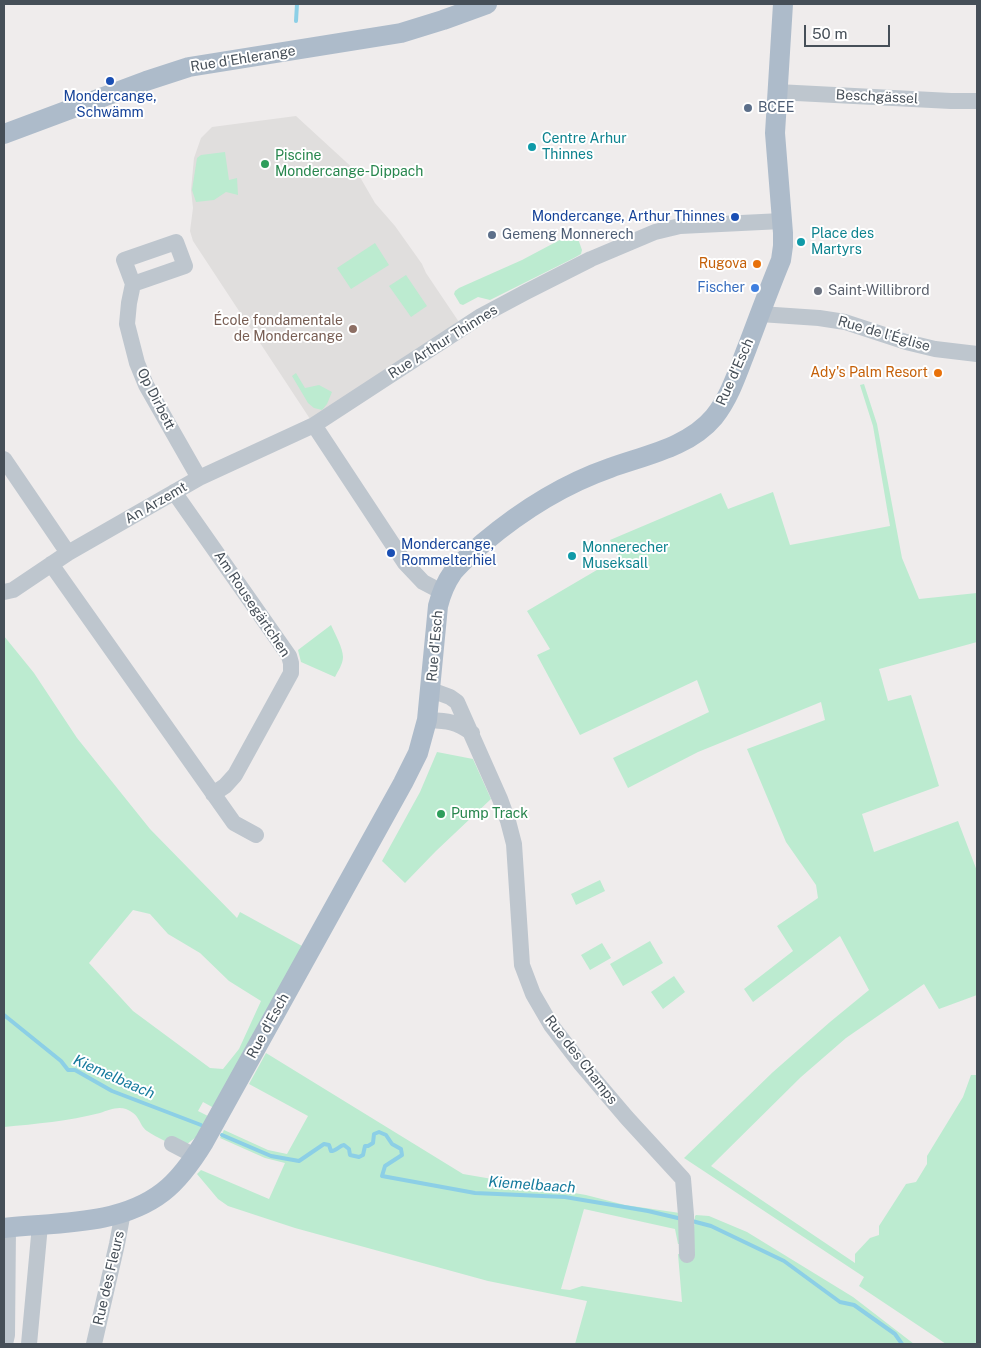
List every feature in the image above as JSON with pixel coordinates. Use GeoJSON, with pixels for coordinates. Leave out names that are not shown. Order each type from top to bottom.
{"type":"FeatureCollection","features":[{"type":"Feature","properties":{"kind":"main road","name":"Rue d'Ehlerange"},"geometry":{"type":"LineString","coordinates":[[4,134],[189,67],[400,33],[487,4]]}},
{"type":"Feature","properties":{"kind":"main road","name":"Rue d'Esch"},"geometry":{"type":"LineString","coordinates":[[6,1228],[98,1218],[123,1212],[141,1206],[163,1192],[180,1175],[195,1156],[418,753],[427,720],[438,606],[442,592],[453,573],[466,557],[512,520],[542,500],[608,468],[678,444],[698,432],[714,416],[726,398],[760,314],[780,260],[783,246],[775,133],[783,4]]}},
{"type":"Feature","properties":{"kind":"street","name":"Beschgässel"},"geometry":{"type":"LineString","coordinates":[[777,92],[977,101]]}},
{"type":"Feature","properties":{"kind":"street","name":"Rue Arthur Thinnes"},"geometry":{"type":"LineString","coordinates":[[314,425],[482,316],[575,267],[632,241],[655,232],[680,226],[782,221]]}},
{"type":"Feature","properties":{"kind":"street","name":"Op Dirbett"},"geometry":{"type":"LineString","coordinates":[[133,284],[127,324],[137,363],[146,385],[199,478]]}},
{"type":"Feature","properties":{"kind":"street","name":"Rue de l'Église"},"geometry":{"type":"LineString","coordinates":[[760,314],[819,318],[845,322],[906,342],[935,349],[977,354]]}},
{"type":"Feature","properties":{"kind":"street","name":"An Arzemt"},"geometry":{"type":"LineString","coordinates":[[4,592],[13,590],[68,553],[199,478],[314,425]]}},
{"type":"Feature","properties":{"kind":"street"},"geometry":{"type":"LineString","coordinates":[[314,425],[405,563],[423,582],[442,592]]}},
{"type":"Feature","properties":{"kind":"street"},"geometry":{"type":"LineString","coordinates":[[4,459],[68,553]]}},
{"type":"Feature","properties":{"kind":"street","name":"Am Rousegärtchen"},"geometry":{"type":"LineString","coordinates":[[174,492],[289,656],[291,664],[291,673],[235,775],[225,786],[213,794]]}},
{"type":"Feature","properties":{"kind":"street"},"geometry":{"type":"LineString","coordinates":[[51,564],[234,823],[256,835]]}},
{"type":"Feature","properties":{"kind":"street","name":"Rue des Champs"},"geometry":{"type":"LineString","coordinates":[[431,690],[450,697],[457,702],[472,733],[508,821],[514,844],[522,964],[533,994],[551,1025],[581,1064],[683,1179],[687,1255]]}},
{"type":"Feature","properties":{"kind":"street"},"geometry":{"type":"LineString","coordinates":[[427,720],[448,721],[460,725],[472,733]]}},
{"type":"Feature","properties":{"kind":"street"},"geometry":{"type":"LineString","coordinates":[[172,1144],[195,1156]]}},
{"type":"Feature","properties":{"kind":"street","name":"Rue des Fleurs"},"geometry":{"type":"LineString","coordinates":[[94,1344],[123,1212]]}},
{"type":"Feature","properties":{"kind":"street"},"geometry":{"type":"LineString","coordinates":[[29,1344],[40,1225]]}},
{"type":"Feature","properties":{"kind":"street"},"geometry":{"type":"LineString","coordinates":[[5,1344],[7,1335],[6,1228]]}},
{"type":"Feature","properties":{"kind":"shaded area"},"geometry":{"type":"Polygon","coordinates":[[[296,116],[357,172],[375,203],[395,226],[422,264],[463,328],[314,425],[193,241],[190,231],[193,208],[191,190],[194,158],[201,138],[212,127],[296,116]]]}},
{"type":"Feature","properties":{"kind":"green space"},"geometry":{"type":"Polygon","coordinates":[[[225,152],[229,180],[237,178],[238,195],[226,192],[214,200],[196,202],[192,190],[197,158],[201,155],[225,152]]]}},
{"type":"Feature","properties":{"kind":"green space"},"geometry":{"type":"Polygon","coordinates":[[[571,234],[577,236],[582,250],[581,254],[574,258],[490,300],[478,297],[463,305],[460,304],[454,294],[459,288],[522,260],[571,234]]]}},
{"type":"Feature","properties":{"kind":"green space"},"geometry":{"type":"Polygon","coordinates":[[[375,243],[389,265],[351,289],[337,268],[375,243]]]}},
{"type":"Feature","properties":{"kind":"green space"},"geometry":{"type":"Polygon","coordinates":[[[406,275],[427,306],[411,317],[389,286],[406,275]]]}},
{"type":"Feature","properties":{"kind":"green space"},"geometry":{"type":"Polygon","coordinates":[[[296,373],[305,388],[319,385],[332,392],[322,410],[314,408],[308,403],[292,376],[296,373]]]}},
{"type":"Feature","properties":{"kind":"green space"},"geometry":{"type":"Polygon","coordinates":[[[864,384],[877,424],[902,558],[919,599],[977,593],[977,642],[879,669],[888,701],[911,695],[939,786],[862,814],[874,852],[958,821],[977,871],[977,995],[939,1009],[924,984],[846,1038],[801,1077],[711,1166],[855,1263],[855,1254],[870,1238],[879,1235],[879,1226],[906,1184],[916,1182],[927,1164],[927,1156],[963,1097],[971,1075],[977,1075],[977,1344],[946,1344],[859,1286],[864,1277],[684,1158],[773,1072],[869,990],[840,936],[753,1002],[744,989],[793,951],[777,926],[818,898],[816,885],[786,842],[747,749],[825,720],[821,702],[698,752],[628,788],[613,758],[709,712],[697,680],[580,735],[537,655],[550,649],[527,611],[619,557],[610,540],[721,493],[728,509],[773,492],[790,545],[890,526],[873,426],[860,385],[864,384]]]}},
{"type":"Feature","properties":{"kind":"green space"},"geometry":{"type":"Polygon","coordinates":[[[331,625],[343,653],[341,665],[335,677],[301,662],[298,650],[331,625]]]}},
{"type":"Feature","properties":{"kind":"green space"},"geometry":{"type":"Polygon","coordinates":[[[4,636],[34,673],[77,738],[150,829],[237,918],[240,912],[302,946],[214,1108],[203,1102],[198,1111],[208,1116],[196,1137],[181,1149],[147,1131],[131,1111],[123,1108],[64,1120],[4,1127],[4,636]],[[133,910],[89,963],[133,1011],[210,1068],[223,1069],[239,1049],[261,1001],[229,981],[200,953],[168,934],[150,914],[133,910]]]}},
{"type":"Feature","properties":{"kind":"green space","name":"Pump Track"},"geometry":{"type":"Polygon","coordinates":[[[437,752],[473,759],[491,799],[405,883],[382,861],[420,792],[437,752]]]}},
{"type":"Feature","properties":{"kind":"green space"},"geometry":{"type":"Polygon","coordinates":[[[600,880],[605,891],[576,905],[571,894],[600,880]]]}},
{"type":"Feature","properties":{"kind":"green space"},"geometry":{"type":"Polygon","coordinates":[[[650,941],[663,963],[623,986],[610,964],[650,941]]]}},
{"type":"Feature","properties":{"kind":"green space"},"geometry":{"type":"Polygon","coordinates":[[[602,943],[611,958],[590,970],[581,955],[602,943]]]}},
{"type":"Feature","properties":{"kind":"green space"},"geometry":{"type":"Polygon","coordinates":[[[674,976],[685,992],[663,1009],[651,992],[674,976]]]}},
{"type":"Feature","properties":{"kind":"green space"},"geometry":{"type":"Polygon","coordinates":[[[266,1053],[463,1174],[586,1195],[625,1205],[680,1213],[680,1244],[678,1244],[675,1229],[584,1209],[561,1289],[570,1290],[582,1286],[682,1302],[678,1254],[687,1255],[695,1216],[709,1216],[747,1232],[853,1297],[914,1344],[575,1344],[587,1301],[488,1281],[295,1228],[228,1206],[218,1199],[197,1174],[201,1170],[269,1199],[285,1163],[265,1158],[220,1138],[224,1130],[268,1150],[287,1154],[308,1116],[249,1084],[266,1053]]]}},
{"type":"Feature","properties":{"kind":"waterway"},"geometry":{"type":"LineString","coordinates":[[296,21],[297,4]]}},
{"type":"Feature","properties":{"kind":"waterway","name":"Kiemelbaach"},"geometry":{"type":"LineString","coordinates":[[4,1015],[61,1061],[68,1070],[75,1070],[112,1091],[201,1125]]}},
{"type":"Feature","properties":{"kind":"waterway","name":"Kiemelbaach"},"geometry":{"type":"LineString","coordinates":[[222,1135],[271,1156],[299,1161],[324,1144],[329,1145],[331,1151],[344,1145],[349,1149],[350,1155],[359,1157],[363,1155],[365,1146],[373,1143],[374,1134],[379,1132],[386,1135],[392,1144],[401,1149],[402,1155],[385,1166],[382,1176],[475,1193],[565,1197],[648,1211],[682,1219]]}},
{"type":"Feature","properties":{"kind":"waterway","name":"Kiemelbaach"},"geometry":{"type":"LineString","coordinates":[[692,1221],[711,1226],[784,1261],[840,1302],[854,1305],[895,1334],[902,1344]]}},
{"type":"Feature","properties":{"kind":"place","name":"Mondercange, Schwämm"},"geometry":{"type":"Point","coordinates":[110,81]}},
{"type":"Feature","properties":{"kind":"place","name":"BCEE"},"geometry":{"type":"Point","coordinates":[748,108]}},
{"type":"Feature","properties":{"kind":"place","name":"Centre Arhur Thinnes"},"geometry":{"type":"Point","coordinates":[532,147]}},
{"type":"Feature","properties":{"kind":"place","name":"Piscine Mondercange-Dippach"},"geometry":{"type":"Point","coordinates":[265,164]}},
{"type":"Feature","properties":{"kind":"place","name":"Mondercange, Arthur Thinnes"},"geometry":{"type":"Point","coordinates":[735,217]}},
{"type":"Feature","properties":{"kind":"place","name":"Gemeng Monnerech"},"geometry":{"type":"Point","coordinates":[492,235]}},
{"type":"Feature","properties":{"kind":"place","name":"Place des Martyrs"},"geometry":{"type":"Point","coordinates":[801,242]}},
{"type":"Feature","properties":{"kind":"place","name":"Rugova"},"geometry":{"type":"Point","coordinates":[757,264]}},
{"type":"Feature","properties":{"kind":"place","name":"Fischer"},"geometry":{"type":"Point","coordinates":[755,288]}},
{"type":"Feature","properties":{"kind":"place","name":"Saint-Willibrord"},"geometry":{"type":"Point","coordinates":[818,291]}},
{"type":"Feature","properties":{"kind":"place","name":"École fondamentale de Mondercange"},"geometry":{"type":"Point","coordinates":[353,329]}},
{"type":"Feature","properties":{"kind":"place","name":"Ady's Palm Resort"},"geometry":{"type":"Point","coordinates":[938,373]}},
{"type":"Feature","properties":{"kind":"place","name":"Mondercange, Rommelterhiel"},"geometry":{"type":"Point","coordinates":[391,553]}},
{"type":"Feature","properties":{"kind":"place","name":"Monnerecher Museksall"},"geometry":{"type":"Point","coordinates":[572,556]}},
{"type":"Feature","properties":{"kind":"place","name":"Pump Track"},"geometry":{"type":"Point","coordinates":[441,814]}}]}
